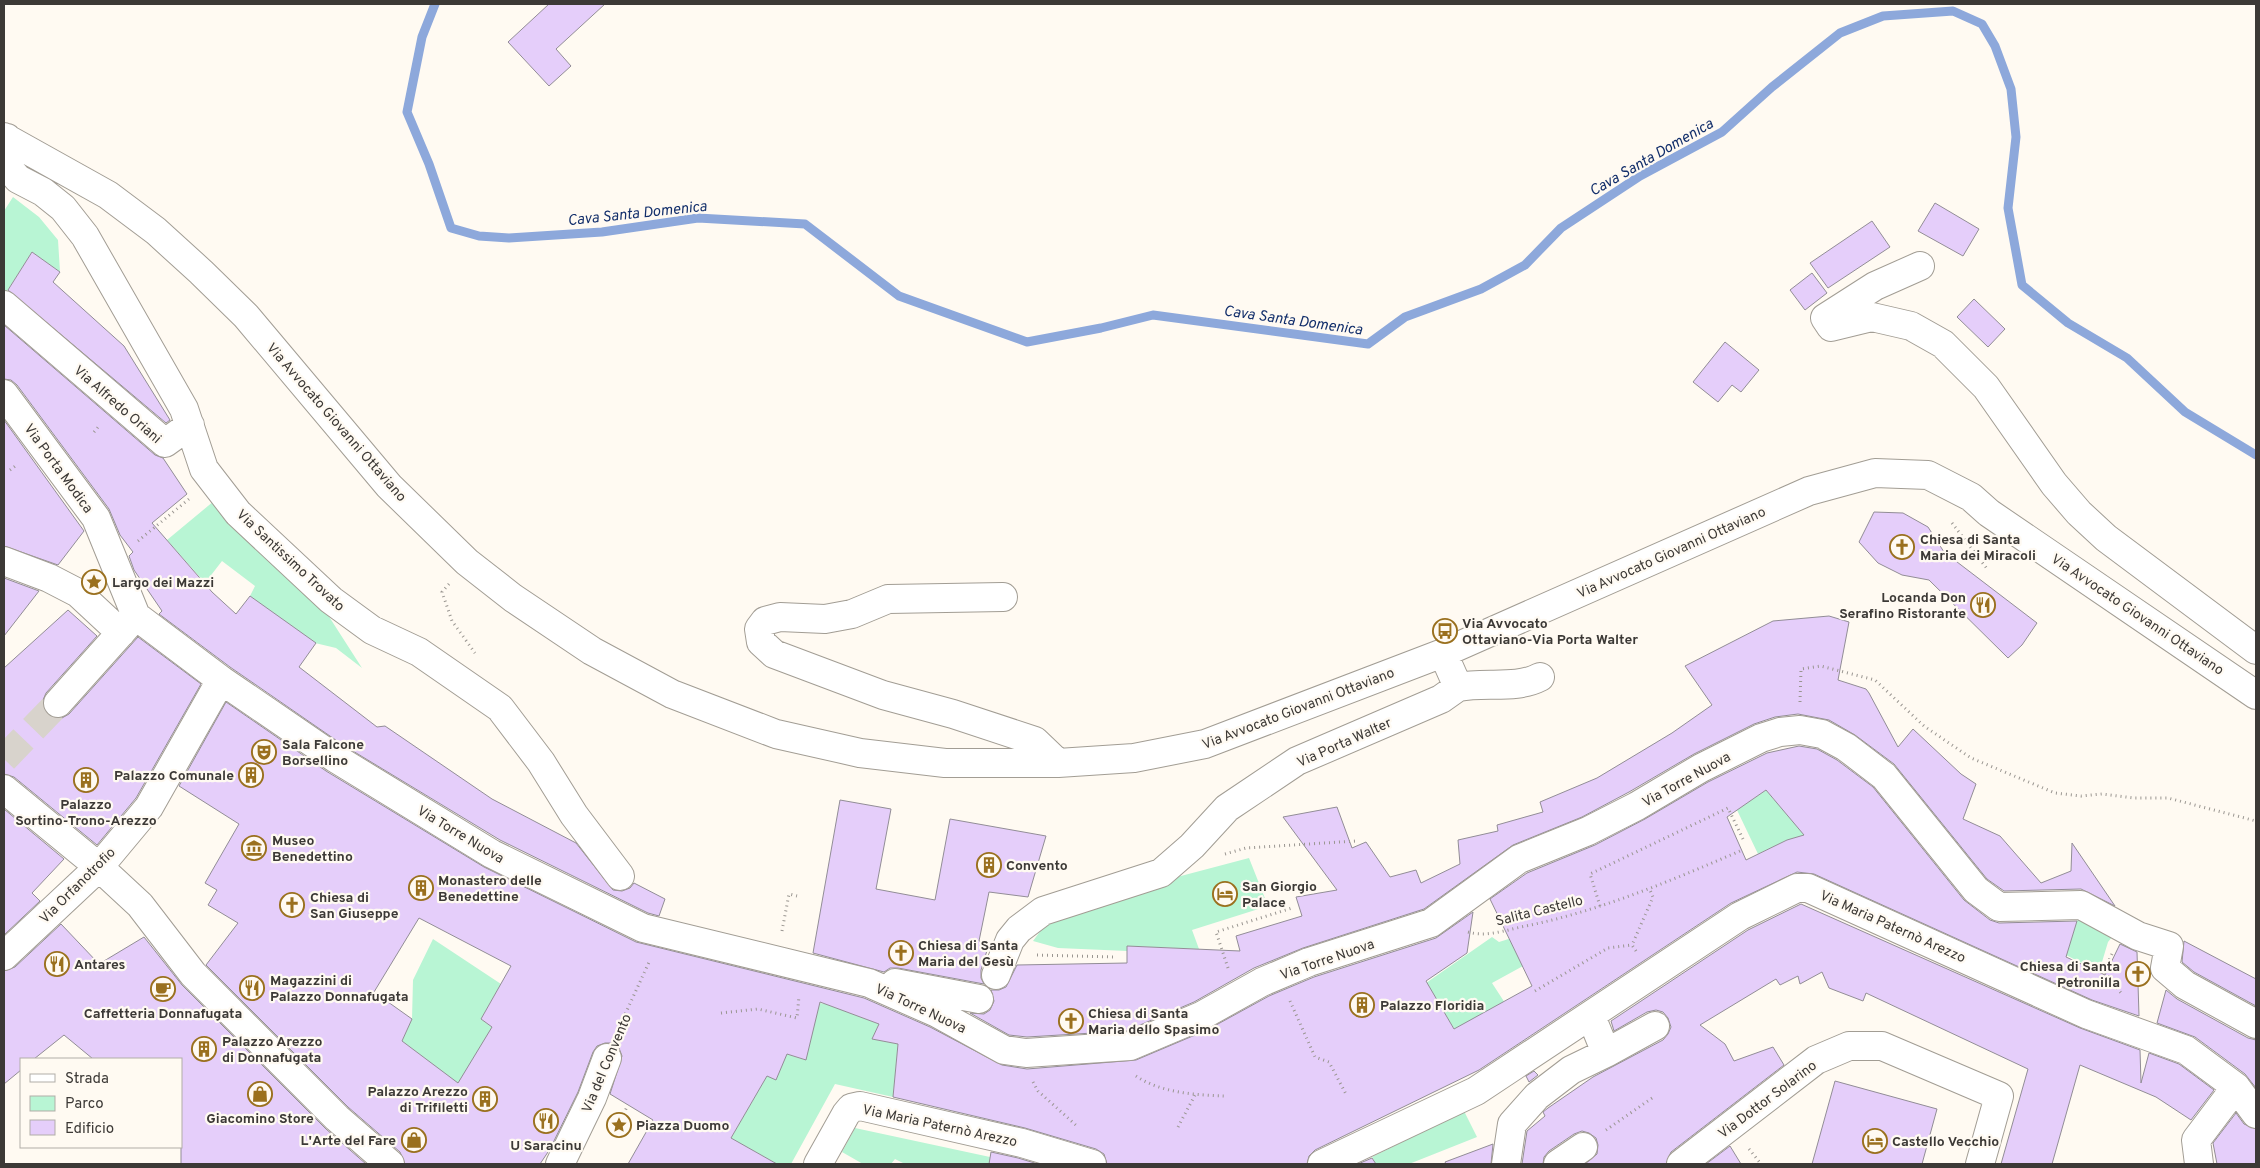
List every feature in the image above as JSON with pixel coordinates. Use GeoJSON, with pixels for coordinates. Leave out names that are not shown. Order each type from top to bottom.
{"type":"FeatureCollection","features":[{"type":"Feature","properties":{"kind":"street","name":"Via Santissimo Trovato"},"geometry":{"type":"LineString","coordinates":[[5,137],[5,164],[18,179],[43,192],[62,208],[85,236],[184,409],[204,469],[238,513],[331,600],[372,630],[419,652],[500,708],[541,762],[574,815],[620,876]]}},
{"type":"Feature","properties":{"kind":"street","name":"Via Avvocato Giovanni Ottaviano"},"geometry":{"type":"LineString","coordinates":[[5,137],[108,195],[156,231],[246,316],[390,486],[467,562],[513,598],[592,651],[672,694],[776,734],[860,753],[945,763],[1058,763],[1134,758],[1205,744],[1443,653],[1809,491],[1875,473],[1928,474],[1971,497],[1989,513],[2256,695]]}},
{"type":"Feature","properties":{"kind":"street"},"geometry":{"type":"LineString","coordinates":[[1920,266],[1875,286],[1825,318],[1831,327],[1872,317],[1912,326],[1943,344],[1986,387],[2054,484],[2079,513],[2106,538],[2256,650]]}},
{"type":"Feature","properties":{"kind":"street","name":"Via Alfredo Oriani"},"geometry":{"type":"LineString","coordinates":[[4,305],[165,443],[190,425]]}},
{"type":"Feature","properties":{"kind":"street","name":"Via Porta Modica"},"geometry":{"type":"LineString","coordinates":[[4,394],[96,518],[129,624]]}},
{"type":"Feature","properties":{"kind":"street","name":"Via Torre Nuova"},"geometry":{"type":"LineString","coordinates":[[4,561],[49,578],[78,593],[221,680],[335,758],[492,854],[643,928],[870,983],[937,1013],[1004,1050],[1026,1053],[1130,1046],[1201,1016],[1278,975],[1309,962],[1431,923],[1519,858],[1597,827],[1701,768],[1761,738],[1780,732],[1800,730],[1822,734],[1846,747],[1884,776],[1976,890],[1999,907],[2081,905],[2138,936],[2169,946],[2165,968],[2186,985],[2256,1024]]}},
{"type":"Feature","properties":{"kind":"street"},"geometry":{"type":"LineString","coordinates":[[1003,597],[888,599],[852,614],[834,617],[780,618],[765,621],[759,630],[761,642],[774,654],[883,694],[953,714],[1034,741],[1058,763]]}},
{"type":"Feature","properties":{"kind":"street"},"geometry":{"type":"LineString","coordinates":[[58,703],[129,624]]}},
{"type":"Feature","properties":{"kind":"street"},"geometry":{"type":"LineString","coordinates":[[1443,653],[1458,687],[1470,684],[1528,683],[1540,677]]}},
{"type":"Feature","properties":{"kind":"street","name":"Via Orfanotrofio"},"geometry":{"type":"LineString","coordinates":[[4,956],[99,867],[149,806],[221,680]]}},
{"type":"Feature","properties":{"kind":"street","name":"Via Porta Walter"},"geometry":{"type":"LineString","coordinates":[[1000,963],[1010,940],[1019,929],[1043,911],[1161,873],[1192,846],[1228,808],[1297,761],[1441,699],[1458,687]]}},
{"type":"Feature","properties":{"kind":"street"},"geometry":{"type":"LineString","coordinates":[[4,789],[99,867],[140,905],[194,974],[337,1118],[390,1164]]}},
{"type":"Feature","properties":{"kind":"street","name":"Via Maria Paternò Arezzo"},"geometry":{"type":"LineString","coordinates":[[1322,1164],[1476,1091],[1740,916],[1797,888],[1808,888],[2086,1014],[2186,1050],[2236,1087],[2256,1114]]}},
{"type":"Feature","properties":{"kind":"street"},"geometry":{"type":"LineString","coordinates":[[870,983],[889,982],[979,999]]}},
{"type":"Feature","properties":{"kind":"street"},"geometry":{"type":"LineString","coordinates":[[1591,1016],[1606,1054]]}},
{"type":"Feature","properties":{"kind":"street"},"geometry":{"type":"LineString","coordinates":[[1506,1164],[1512,1124],[1531,1103],[1571,1070],[1606,1054],[1655,1026]]}},
{"type":"Feature","properties":{"kind":"street","name":"Via Dottor Solarino"},"geometry":{"type":"LineString","coordinates":[[1682,1164],[1816,1060],[1849,1046],[1882,1046],[1999,1096],[1980,1164]]}},
{"type":"Feature","properties":{"kind":"street","name":"Via del Convento"},"geometry":{"type":"LineString","coordinates":[[560,1164],[592,1098],[607,1058]]}},
{"type":"Feature","properties":{"kind":"street"},"geometry":{"type":"LineString","coordinates":[[2199,1164],[2196,1140],[2236,1087]]}},
{"type":"Feature","properties":{"kind":"street","name":"Via Maria Paternò Arezzo"},"geometry":{"type":"LineString","coordinates":[[818,1164],[850,1108],[860,1106],[1022,1143],[1092,1164]]}},
{"type":"Feature","properties":{"kind":"street"},"geometry":{"type":"LineString","coordinates":[[1558,1164],[1583,1147]]}},
{"type":"Feature","properties":{"kind":"path"},"geometry":{"type":"LineString","coordinates":[[134,545],[197,493]]}},
{"type":"Feature","properties":{"kind":"path"},"geometry":{"type":"LineString","coordinates":[[1801,669],[1821,666],[1876,680],[1924,726],[1971,758],[2056,792],[2081,796],[2102,794],[2134,798],[2168,798],[2256,821]]}},
{"type":"Feature","properties":{"kind":"path"},"geometry":{"type":"LineString","coordinates":[[1600,906],[1590,874],[1728,808],[1743,839]]}},
{"type":"Feature","properties":{"kind":"path"},"geometry":{"type":"LineString","coordinates":[[1218,856],[1246,848],[1356,841]]}},
{"type":"Feature","properties":{"kind":"path","name":"Salita Castello"},"geometry":{"type":"LineString","coordinates":[[1431,923],[1481,935],[1538,924],[1650,890],[1740,851]]}},
{"type":"Feature","properties":{"kind":"path"},"geometry":{"type":"LineString","coordinates":[[1632,945],[1653,897],[1650,890]]}},
{"type":"Feature","properties":{"kind":"path"},"geometry":{"type":"LineString","coordinates":[[781,936],[789,894],[797,896]]}},
{"type":"Feature","properties":{"kind":"path"},"geometry":{"type":"LineString","coordinates":[[1216,932],[1292,908]]}},
{"type":"Feature","properties":{"kind":"path"},"geometry":{"type":"LineString","coordinates":[[2124,928],[2104,971],[2119,992],[2127,998]]}},
{"type":"Feature","properties":{"kind":"path","name":"Via del Convento"},"geometry":{"type":"LineString","coordinates":[[607,1058],[611,1042],[625,1017],[661,932]]}},
{"type":"Feature","properties":{"kind":"path"},"geometry":{"type":"LineString","coordinates":[[1632,945],[1638,952]]}},
{"type":"Feature","properties":{"kind":"path"},"geometry":{"type":"LineString","coordinates":[[1535,991],[1608,948],[1632,945]]}},
{"type":"Feature","properties":{"kind":"path"},"geometry":{"type":"LineString","coordinates":[[1000,963],[1052,957],[1116,957]]}},
{"type":"Feature","properties":{"kind":"path"},"geometry":{"type":"LineString","coordinates":[[720,1013],[758,1010],[797,1018],[802,968]]}},
{"type":"Feature","properties":{"kind":"path"},"geometry":{"type":"LineString","coordinates":[[1278,975],[1315,1057],[1329,1062],[1347,1096]]}},
{"type":"Feature","properties":{"kind":"path"},"geometry":{"type":"LineString","coordinates":[[1116,1047],[1131,1073],[1146,1082],[1195,1095],[1225,1096]]}},
{"type":"Feature","properties":{"kind":"path"},"geometry":{"type":"LineString","coordinates":[[1004,1050],[1023,1065],[1038,1091],[1080,1129]]}},
{"type":"Feature","properties":{"kind":"path"},"geometry":{"type":"LineString","coordinates":[[1178,1127],[1195,1095]]}},
{"type":"Feature","properties":{"kind":"path"},"geometry":{"type":"LineString","coordinates":[[1583,1147],[1655,1096]]}},
{"type":"Feature","properties":{"kind":"path"},"geometry":{"type":"LineString","coordinates":[[619,1123],[628,1105]]}},
{"type":"Feature","properties":{"kind":"green space"},"geometry":{"type":"Polygon","coordinates":[[[13,197],[39,217],[58,240],[60,272],[32,252],[6,293],[4,291],[4,211],[13,197]]]}},
{"type":"Feature","properties":{"kind":"green space"},"geometry":{"type":"Polygon","coordinates":[[[214,501],[319,601],[362,668],[336,648],[315,643],[250,596],[255,586],[222,561],[205,583],[167,540],[214,501]]]}},
{"type":"Feature","properties":{"kind":"green space"},"geometry":{"type":"Polygon","coordinates":[[[1766,790],[1774,800],[1786,793],[1825,830],[1787,840],[1758,854],[1737,810],[1766,790]]]}},
{"type":"Feature","properties":{"kind":"green space"},"geometry":{"type":"Polygon","coordinates":[[[1249,858],[1268,906],[1192,930],[1199,949],[1127,946],[1127,951],[1058,948],[1033,941],[1047,922],[1109,895],[1249,858]]]}},
{"type":"Feature","properties":{"kind":"green space"},"geometry":{"type":"Polygon","coordinates":[[[2080,912],[2117,931],[2108,942],[2099,972],[2066,955],[2080,912]]]}},
{"type":"Feature","properties":{"kind":"green space"},"geometry":{"type":"Polygon","coordinates":[[[1492,937],[1499,942],[1515,937],[1523,966],[1492,983],[1505,1003],[1462,1042],[1447,1017],[1416,990],[1492,937]]]}},
{"type":"Feature","properties":{"kind":"green space"},"geometry":{"type":"Polygon","coordinates":[[[433,939],[501,984],[481,1019],[492,1027],[469,1092],[402,1041],[412,1019],[413,980],[433,939]]]}},
{"type":"Feature","properties":{"kind":"green space"},"geometry":{"type":"Polygon","coordinates":[[[804,1001],[826,1004],[879,1024],[872,1039],[898,1044],[893,1097],[835,1084],[791,1164],[777,1164],[754,1151],[746,1164],[716,1164],[756,1095],[734,1082],[787,1054],[805,1060],[804,1001]]]}},
{"type":"Feature","properties":{"kind":"green space"},"geometry":{"type":"Polygon","coordinates":[[[1464,1111],[1477,1137],[1409,1164],[1376,1164],[1372,1157],[1464,1111]]]}},
{"type":"Feature","properties":{"kind":"green space"},"geometry":{"type":"Polygon","coordinates":[[[855,1128],[990,1157],[989,1164],[905,1164],[895,1159],[891,1164],[863,1164],[842,1152],[855,1128]]]}},
{"type":"Feature","properties":{"kind":"building"},"geometry":{"type":"Polygon","coordinates":[[[549,4],[605,4],[556,49],[571,66],[549,86],[508,42],[549,4]]]}},
{"type":"Feature","properties":{"kind":"building"},"geometry":{"type":"Polygon","coordinates":[[[1935,203],[1979,229],[1963,256],[1918,231],[1935,203]]]}},
{"type":"Feature","properties":{"kind":"building"},"geometry":{"type":"Polygon","coordinates":[[[1872,221],[1890,247],[1828,288],[1810,263],[1872,221]]]}},
{"type":"Feature","properties":{"kind":"building"},"geometry":{"type":"Polygon","coordinates":[[[32,252],[60,272],[53,282],[124,346],[170,420],[166,423],[8,290],[32,252]]]}},
{"type":"Feature","properties":{"kind":"building"},"geometry":{"type":"Polygon","coordinates":[[[1812,273],[1827,293],[1805,310],[1790,290],[1812,273]]]}},
{"type":"Feature","properties":{"kind":"building"},"geometry":{"type":"Polygon","coordinates":[[[1974,299],[2005,329],[1988,347],[1957,317],[1974,299]]]}},
{"type":"Feature","properties":{"kind":"building"},"geometry":{"type":"Polygon","coordinates":[[[4,325],[155,455],[163,458],[187,494],[152,523],[212,592],[236,614],[250,596],[316,643],[299,667],[377,727],[385,726],[492,799],[576,843],[613,890],[622,891],[630,888],[634,883],[665,899],[659,916],[648,913],[500,840],[343,745],[230,667],[159,614],[162,611],[134,570],[129,556],[133,552],[120,535],[109,509],[17,385],[11,380],[4,379],[4,325]]]}},
{"type":"Feature","properties":{"kind":"building"},"geometry":{"type":"Polygon","coordinates":[[[1725,342],[1759,370],[1741,392],[1732,385],[1718,402],[1693,382],[1725,342]]]}},
{"type":"Feature","properties":{"kind":"building"},"geometry":{"type":"Polygon","coordinates":[[[4,420],[84,531],[58,565],[4,546],[4,420]]]}},
{"type":"Feature","properties":{"kind":"building"},"geometry":{"type":"Polygon","coordinates":[[[1874,512],[1903,513],[1928,527],[1944,552],[2037,623],[2022,645],[2008,658],[1929,580],[1902,575],[1878,563],[1859,542],[1874,512]]]}},
{"type":"Feature","properties":{"kind":"building"},"geometry":{"type":"Polygon","coordinates":[[[4,578],[39,591],[4,636],[4,578]]]}},
{"type":"Feature","properties":{"kind":"building"},"geometry":{"type":"Polygon","coordinates":[[[68,610],[97,636],[46,693],[43,707],[48,715],[62,718],[69,714],[138,637],[201,684],[136,798],[97,845],[14,777],[4,774],[4,668],[68,610]]]}},
{"type":"Feature","properties":{"kind":"building"},"geometry":{"type":"Polygon","coordinates":[[[1829,616],[1849,622],[1838,680],[1866,689],[1898,747],[1913,729],[1961,774],[1976,784],[1963,819],[2000,836],[2041,883],[2071,871],[2072,843],[2115,906],[2081,889],[2004,891],[1987,879],[1894,764],[1855,735],[1829,720],[1798,714],[1775,717],[1754,724],[1694,754],[1582,817],[1513,845],[1424,909],[1303,948],[1254,968],[1194,1002],[1126,1031],[1027,1037],[1009,1035],[970,1013],[984,1014],[990,1010],[994,1001],[991,990],[999,990],[1006,987],[1017,965],[1127,963],[1127,946],[1240,951],[1236,936],[1302,916],[1296,897],[1337,890],[1283,817],[1337,807],[1352,848],[1366,842],[1390,877],[1416,870],[1421,883],[1460,864],[1458,840],[1498,831],[1497,825],[1543,812],[1540,802],[1597,778],[1672,733],[1712,705],[1685,666],[1773,621],[1829,616]]]}},
{"type":"Feature","properties":{"kind":"building"},"geometry":{"type":"Polygon","coordinates":[[[226,702],[326,771],[484,867],[636,942],[864,998],[930,1027],[1002,1065],[1027,1069],[1136,1060],[1207,1030],[1269,996],[1314,977],[1436,938],[1473,912],[1467,953],[1426,981],[1454,1029],[1532,986],[1490,899],[1527,873],[1595,845],[1645,819],[1708,782],[1767,753],[1799,746],[1817,749],[1837,760],[1873,787],[1964,900],[1990,920],[1999,923],[2077,921],[2066,957],[2105,975],[2120,944],[2137,952],[2139,1016],[2092,1000],[1814,874],[1797,872],[1731,903],[1479,1070],[1315,1150],[1309,1156],[1307,1164],[1107,1164],[1104,1154],[1096,1149],[1025,1128],[893,1097],[898,1044],[872,1039],[879,1024],[820,1002],[806,1060],[787,1054],[776,1080],[767,1076],[731,1138],[777,1164],[628,1164],[653,1120],[610,1094],[622,1056],[619,1048],[612,1043],[605,1043],[597,1046],[593,1052],[578,1092],[550,1149],[540,1164],[405,1164],[400,1152],[348,1107],[206,965],[238,923],[208,905],[217,890],[205,883],[239,824],[179,786],[226,702]],[[1766,790],[1727,817],[1746,860],[1787,840],[1804,835],[1766,790]],[[419,918],[374,992],[412,1019],[402,1041],[458,1083],[492,1027],[481,1019],[511,966],[419,918]]]}},
{"type":"Feature","properties":{"kind":"building","name":"Convento"},"geometry":{"type":"Polygon","coordinates":[[[840,800],[891,809],[876,889],[935,900],[950,819],[1046,836],[1028,897],[989,892],[979,941],[989,944],[981,970],[981,978],[984,984],[898,968],[890,968],[884,972],[813,953],[840,800]]]}},
{"type":"Feature","properties":{"kind":"building"},"geometry":{"type":"Polygon","coordinates":[[[4,809],[64,859],[32,893],[40,901],[4,935],[4,809]]]}},
{"type":"Feature","properties":{"kind":"building"},"geometry":{"type":"Polygon","coordinates":[[[1801,904],[2080,1028],[2140,1050],[2141,1083],[2149,1053],[2179,1064],[2214,1090],[2191,1120],[2156,1097],[2080,1065],[2052,1164],[2001,1164],[2028,1069],[1866,993],[1863,1001],[1829,988],[1822,972],[1800,984],[1798,976],[1780,985],[1776,979],[1700,1025],[1725,1044],[1734,1061],[1773,1047],[1784,1065],[1671,1152],[1666,1164],[1585,1164],[1597,1154],[1598,1145],[1596,1138],[1582,1131],[1574,1134],[1549,1151],[1544,1157],[1543,1164],[1522,1164],[1527,1131],[1545,1116],[1543,1112],[1593,1077],[1663,1040],[1671,1027],[1668,1018],[1663,1012],[1656,1010],[1647,1012],[1614,1031],[1611,1021],[1748,930],[1801,904]]]}},
{"type":"Feature","properties":{"kind":"building","name":"Palazzo Arezzo di Donnafugata"},"geometry":{"type":"Polygon","coordinates":[[[61,924],[99,964],[144,937],[182,985],[326,1129],[366,1164],[181,1164],[182,1058],[92,1058],[64,1035],[35,1058],[20,1058],[20,1071],[4,1084],[4,971],[15,967],[61,924]]]}},
{"type":"Feature","properties":{"kind":"building"},"geometry":{"type":"Polygon","coordinates":[[[2184,941],[2256,979],[2256,1006],[2194,972],[2182,962],[2184,941]]]}},
{"type":"Feature","properties":{"kind":"building"},"geometry":{"type":"Polygon","coordinates":[[[2166,990],[2177,999],[2248,1038],[2256,1040],[2256,1088],[2245,1074],[2195,1037],[2157,1023],[2166,990]]]}},
{"type":"Feature","properties":{"kind":"building"},"geometry":{"type":"Polygon","coordinates":[[[1534,1071],[1538,1075],[1529,1082],[1526,1076],[1534,1071]]]}},
{"type":"Feature","properties":{"kind":"building"},"geometry":{"type":"Polygon","coordinates":[[[1835,1081],[1937,1109],[1922,1164],[1812,1164],[1835,1081]]]}},
{"type":"Feature","properties":{"kind":"building"},"geometry":{"type":"Polygon","coordinates":[[[2236,1113],[2244,1124],[2256,1129],[2256,1164],[2217,1164],[2213,1143],[2236,1113]]]}},
{"type":"Feature","properties":{"kind":"building"},"geometry":{"type":"Polygon","coordinates":[[[1493,1144],[1491,1164],[1446,1164],[1445,1162],[1493,1144]]]}},
{"type":"Feature","properties":{"kind":"building"},"geometry":{"type":"Polygon","coordinates":[[[1730,1146],[1741,1164],[1706,1164],[1730,1146]]]}},
{"type":"Feature","properties":{"kind":"building"},"geometry":{"type":"Polygon","coordinates":[[[991,1152],[1018,1158],[1038,1164],[989,1164],[991,1152]]]}},
{"type":"Feature","properties":{"kind":"building"},"geometry":{"type":"Polygon","coordinates":[[[1372,1158],[1376,1164],[1358,1164],[1372,1158]]]}},
{"type":"Feature","properties":{"kind":"waterway","name":"Cava Santa Domenica"},"geometry":{"type":"LineString","coordinates":[[435,4],[422,37],[407,112],[429,164],[451,228],[479,236],[509,238],[602,232],[698,218],[805,224],[899,296],[1027,342],[1101,328],[1153,315],[1368,344],[1405,317],[1481,289],[1525,265],[1561,228],[1640,176],[1722,132],[1772,87],[1840,33],[1883,16],[1953,11],[1982,24],[1995,46],[2011,89],[2016,137],[2008,208],[2022,285],[2068,323],[2127,358],[2185,412],[2256,455]]}},
{"type":"Feature","properties":{"kind":"tunnel"},"geometry":{"type":"LineString","coordinates":[[4,759],[58,703]]}},
{"type":"Feature","properties":{"kind":"place","name":"Chiesa di Santa Maria dei Miracoli"},"geometry":{"type":"Point","coordinates":[1902,547]}},
{"type":"Feature","properties":{"kind":"place","name":"Largo dei Mazzi"},"geometry":{"type":"Point","coordinates":[94,582]}},
{"type":"Feature","properties":{"kind":"place","name":"Locanda Don Serafino Ristorante"},"geometry":{"type":"Point","coordinates":[1983,605]}},
{"type":"Feature","properties":{"kind":"place","name":"Via Avvocato Ottaviano-Via Porta Walter"},"geometry":{"type":"Point","coordinates":[1445,631]}},
{"type":"Feature","properties":{"kind":"place","name":"Sala Falcone Borsellino"},"geometry":{"type":"Point","coordinates":[264,752]}},
{"type":"Feature","properties":{"kind":"place","name":"Palazzo Comunale"},"geometry":{"type":"Point","coordinates":[251,775]}},
{"type":"Feature","properties":{"kind":"place","name":"Palazzo Sortino-Trono-Arezzo"},"geometry":{"type":"Point","coordinates":[86,780]}},
{"type":"Feature","properties":{"kind":"place","name":"Museo Benedettino"},"geometry":{"type":"Point","coordinates":[254,848]}},
{"type":"Feature","properties":{"kind":"place","name":"Convento"},"geometry":{"type":"Point","coordinates":[989,865]}},
{"type":"Feature","properties":{"kind":"place","name":"Monastero delle Benedettine"},"geometry":{"type":"Point","coordinates":[421,888]}},
{"type":"Feature","properties":{"kind":"place","name":"San Giorgio Palace"},"geometry":{"type":"Point","coordinates":[1225,894]}},
{"type":"Feature","properties":{"kind":"place","name":"Chiesa di San Giuseppe"},"geometry":{"type":"Point","coordinates":[292,905]}},
{"type":"Feature","properties":{"kind":"place","name":"Chiesa di Santa Maria del Gesù"},"geometry":{"type":"Point","coordinates":[901,953]}},
{"type":"Feature","properties":{"kind":"place","name":"Antares"},"geometry":{"type":"Point","coordinates":[57,964]}},
{"type":"Feature","properties":{"kind":"place","name":"Chiesa di Santa Petronilla"},"geometry":{"type":"Point","coordinates":[2138,974]}},
{"type":"Feature","properties":{"kind":"place","name":"Magazzini di Palazzo Donnafugata"},"geometry":{"type":"Point","coordinates":[252,988]}},
{"type":"Feature","properties":{"kind":"place","name":"Caffetteria Donnafugata"},"geometry":{"type":"Point","coordinates":[163,989]}},
{"type":"Feature","properties":{"kind":"place","name":"Palazzo Floridia"},"geometry":{"type":"Point","coordinates":[1362,1005]}},
{"type":"Feature","properties":{"kind":"place","name":"Chiesa di Santa Maria dello Spasimo"},"geometry":{"type":"Point","coordinates":[1071,1021]}},
{"type":"Feature","properties":{"kind":"place","name":"Palazzo Arezzo di Donnafugata"},"geometry":{"type":"Point","coordinates":[204,1049]}},
{"type":"Feature","properties":{"kind":"place","name":"Giacomino Store"},"geometry":{"type":"Point","coordinates":[260,1094]}},
{"type":"Feature","properties":{"kind":"place","name":"Palazzo Arezzo di Trifiletti"},"geometry":{"type":"Point","coordinates":[485,1099]}},
{"type":"Feature","properties":{"kind":"place","name":"U Saracinu"},"geometry":{"type":"Point","coordinates":[546,1121]}},
{"type":"Feature","properties":{"kind":"place","name":"Piazza Duomo"},"geometry":{"type":"Point","coordinates":[619,1125]}},
{"type":"Feature","properties":{"kind":"place","name":"L'Arte del Fare"},"geometry":{"type":"Point","coordinates":[414,1140]}},
{"type":"Feature","properties":{"kind":"place","name":"Castello Vecchio"},"geometry":{"type":"Point","coordinates":[1875,1141]}}]}
